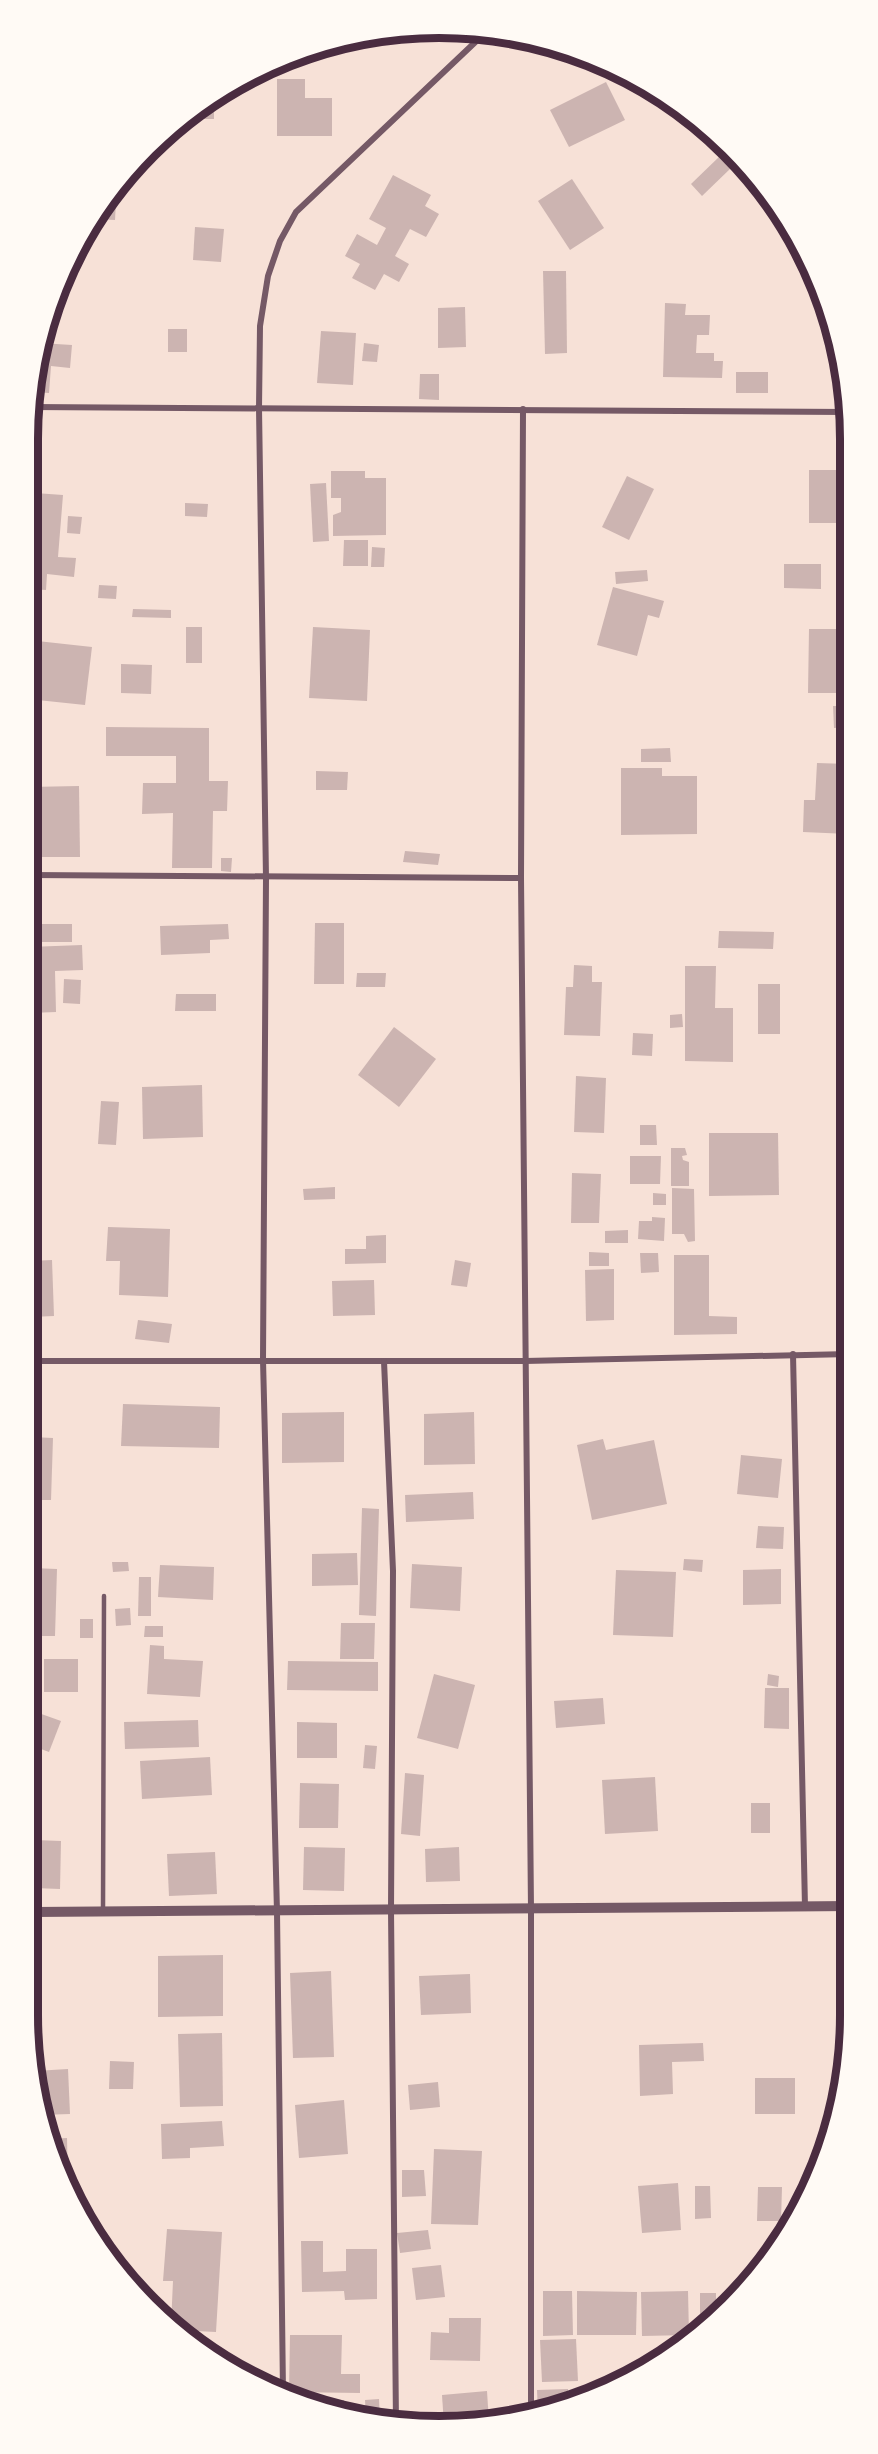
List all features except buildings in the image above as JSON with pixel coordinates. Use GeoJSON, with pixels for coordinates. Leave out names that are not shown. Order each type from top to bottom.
{"type":"FeatureCollection","features":[{"type":"Feature","properties":{"kind":"street"},"geometry":{"type":"LineString","coordinates":[[282,2385],[277,1912],[263,1360],[266,878],[259,408],[260,327],[268,276],[280,241],[296,212],[478,40]]}},
{"type":"Feature","properties":{"kind":"street"},"geometry":{"type":"LineString","coordinates":[[39,407],[840,412]]}},
{"type":"Feature","properties":{"kind":"street"},"geometry":{"type":"LineString","coordinates":[[523,409],[521,878],[531,1909],[531,2406]]}},
{"type":"Feature","properties":{"kind":"street"},"geometry":{"type":"LineString","coordinates":[[38,875],[521,878]]}},
{"type":"Feature","properties":{"kind":"street"},"geometry":{"type":"LineString","coordinates":[[793,1354],[805,1907]]}},
{"type":"Feature","properties":{"kind":"street"},"geometry":{"type":"LineString","coordinates":[[38,1361],[525,1361],[840,1354]]}},
{"type":"Feature","properties":{"kind":"street"},"geometry":{"type":"LineString","coordinates":[[384,1361],[393,1571],[391,1910],[396,2414]]}},
{"type":"Feature","properties":{"kind":"street"},"geometry":{"type":"LineString","coordinates":[[38,1912],[840,1906]]}},
{"type":"Feature","properties":{"kind":"lane"},"geometry":{"type":"LineString","coordinates":[[104,1596],[104,1912]]}}]}
